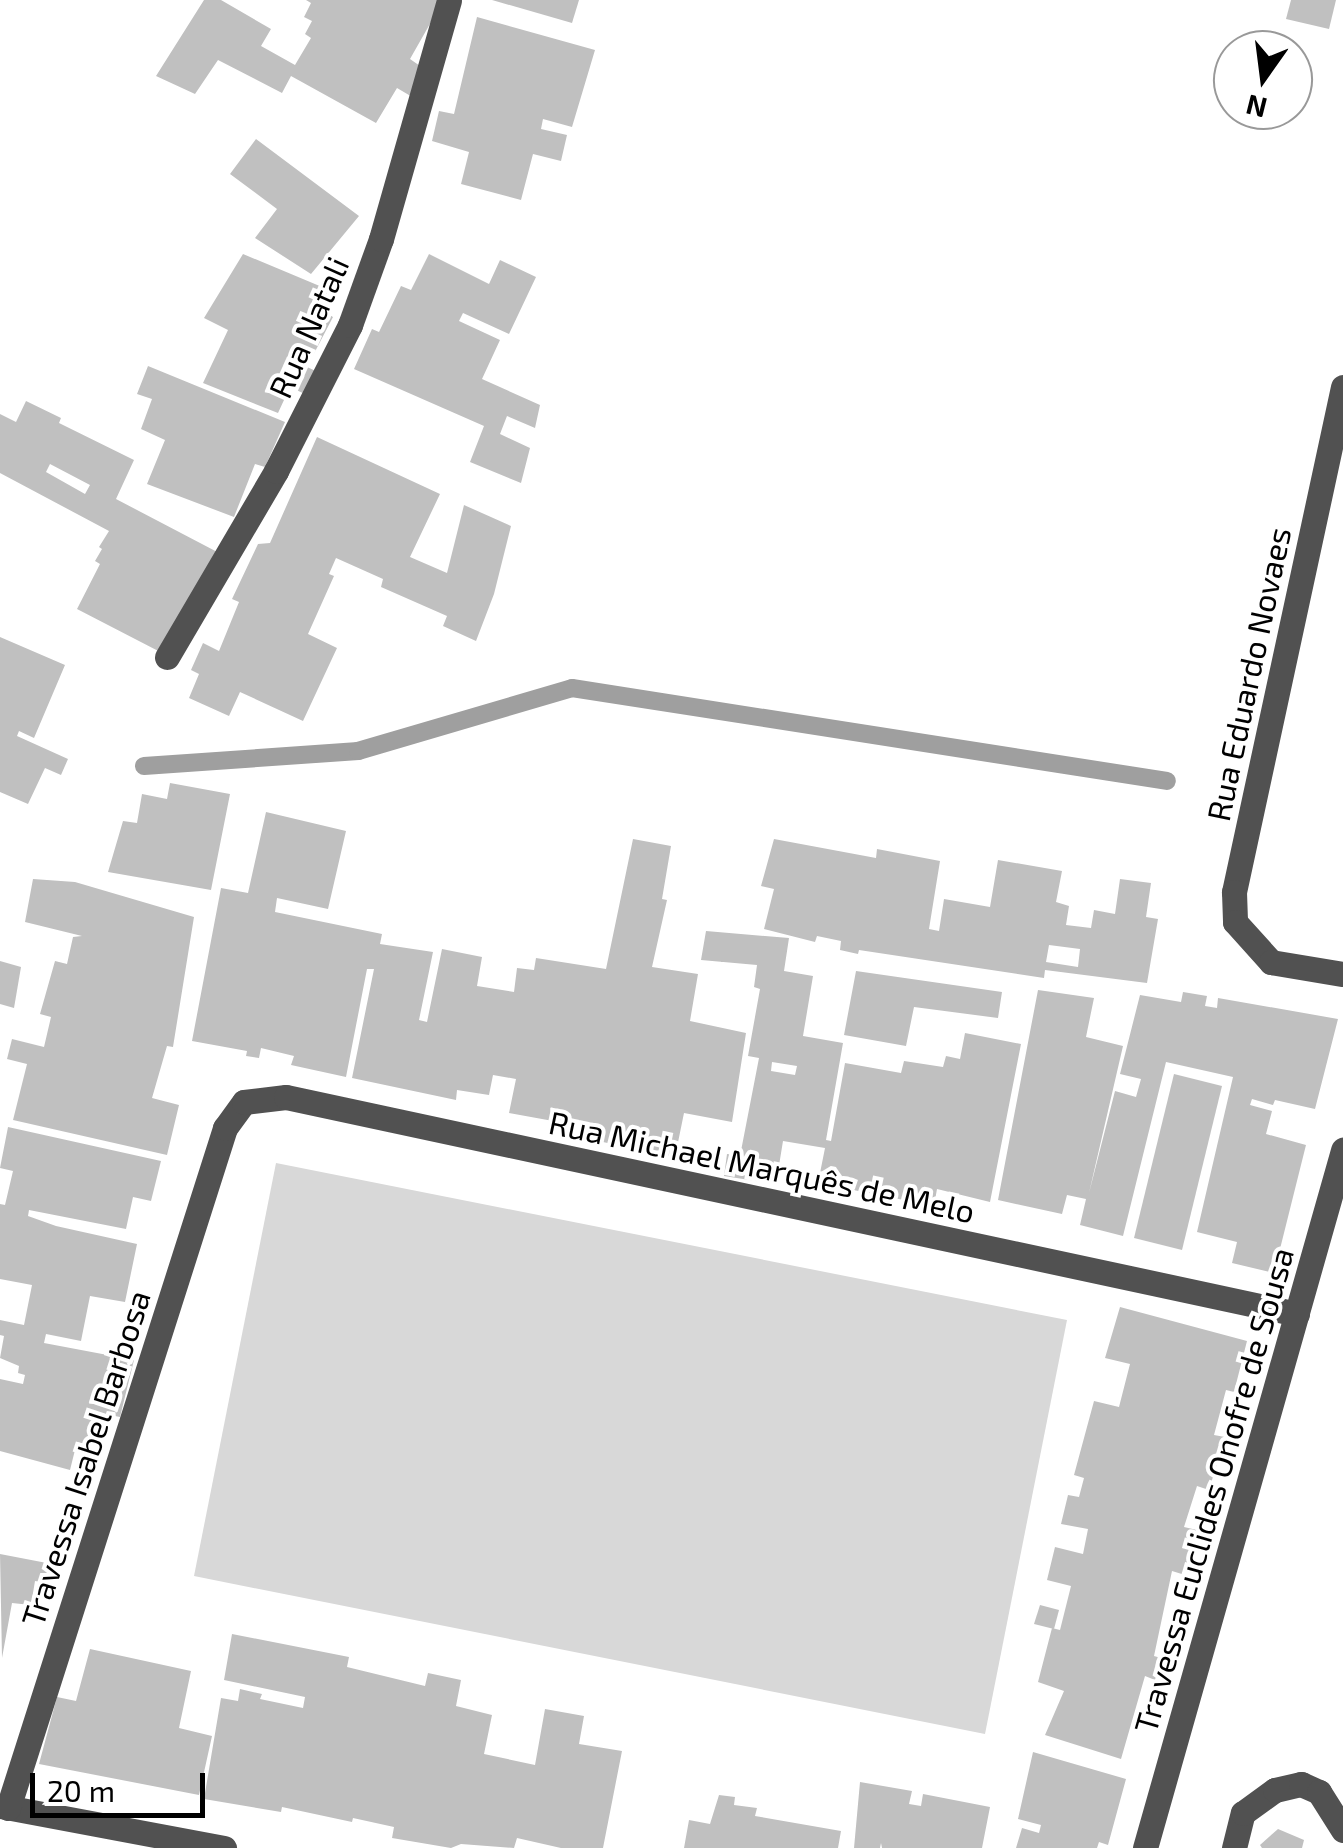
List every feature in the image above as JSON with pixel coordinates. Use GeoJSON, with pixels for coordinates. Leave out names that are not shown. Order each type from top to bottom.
{"type":"FeatureCollection","features":[{"type":"Feature","properties":{"kind":"street","name":"Rua Natali"},"geometry":{"type":"LineString","coordinates":[[167,657],[276,471],[350,325],[381,239],[449,0]]}},
{"type":"Feature","properties":{"kind":"street","name":"Rua Eduardo Novaes"},"geometry":{"type":"LineString","coordinates":[[1343,387],[1234,892],[1235,922],[1271,962],[1343,974]]}},
{"type":"Feature","properties":{"kind":"street","name":"Rua Michael Marquês de Melo"},"geometry":{"type":"LineString","coordinates":[[225,1128],[244,1102],[286,1096],[1297,1314]]}},
{"type":"Feature","properties":{"kind":"street","name":"Travessa Isabel Barbosa"},"geometry":{"type":"LineString","coordinates":[[4,1807],[225,1128]]}},
{"type":"Feature","properties":{"kind":"street","name":"Travessa Euclides Onofre de Sousa"},"geometry":{"type":"LineString","coordinates":[[1145,1848],[1343,1150]]}},
{"type":"Feature","properties":{"kind":"street"},"geometry":{"type":"LineString","coordinates":[[1234,1848],[1243,1813],[1274,1790],[1301,1784],[1319,1792],[1343,1830]]}},
{"type":"Feature","properties":{"kind":"street"},"geometry":{"type":"LineString","coordinates":[[4,1807],[224,1848]]}},
{"type":"Feature","properties":{"kind":"shaded area"},"geometry":{"type":"Polygon","coordinates":[[[276,1163],[1067,1320],[985,1734],[194,1576],[276,1163]]]}},
{"type":"Feature","properties":{"kind":"building"},"geometry":{"type":"Polygon","coordinates":[[[204,0],[221,0],[271,29],[261,46],[295,65],[311,38],[305,34],[312,21],[304,17],[311,3],[306,0],[438,0],[431,22],[410,59],[423,68],[414,98],[397,88],[376,123],[291,76],[282,93],[218,60],[195,94],[156,76],[204,0]]]}},
{"type":"Feature","properties":{"kind":"building"},"geometry":{"type":"Polygon","coordinates":[[[492,0],[579,0],[572,23],[492,0]]]}},
{"type":"Feature","properties":{"kind":"building"},"geometry":{"type":"Polygon","coordinates":[[[1291,0],[1336,0],[1329,29],[1286,19],[1291,0]]]}},
{"type":"Feature","properties":{"kind":"building"},"geometry":{"type":"Polygon","coordinates":[[[477,17],[595,50],[572,127],[543,119],[541,129],[567,135],[561,161],[533,154],[521,200],[461,184],[469,152],[432,141],[439,111],[454,114],[477,17]]]}},
{"type":"Feature","properties":{"kind":"building"},"geometry":{"type":"Polygon","coordinates":[[[256,139],[359,216],[311,274],[255,238],[277,209],[230,174],[256,139]]]}},
{"type":"Feature","properties":{"kind":"building"},"geometry":{"type":"Polygon","coordinates":[[[243,254],[334,292],[324,312],[333,317],[307,367],[318,372],[307,395],[290,387],[278,413],[203,383],[228,330],[204,318],[243,254]]]}},
{"type":"Feature","properties":{"kind":"building"},"geometry":{"type":"Polygon","coordinates":[[[429,254],[489,284],[500,260],[536,277],[509,334],[463,313],[459,321],[500,340],[482,379],[540,405],[535,428],[507,416],[500,434],[530,448],[521,483],[470,462],[484,426],[354,369],[372,329],[379,332],[401,286],[411,290],[429,254]]]}},
{"type":"Feature","properties":{"kind":"building"},"geometry":{"type":"Polygon","coordinates":[[[148,366],[285,422],[265,467],[255,464],[234,517],[147,484],[165,440],[141,429],[152,399],[137,394],[148,366]]]}},
{"type":"Feature","properties":{"kind":"building"},"geometry":{"type":"Polygon","coordinates":[[[26,401],[61,418],[59,423],[134,460],[116,499],[223,555],[166,655],[77,609],[100,564],[95,561],[109,531],[0,473],[0,414],[16,422],[26,401]],[[50,464],[46,472],[85,494],[90,485],[50,464]]]}},
{"type":"Feature","properties":{"kind":"building"},"geometry":{"type":"Polygon","coordinates":[[[317,437],[440,494],[410,557],[447,573],[464,505],[511,526],[494,594],[476,641],[443,626],[447,616],[381,587],[383,579],[336,558],[329,574],[334,576],[308,634],[337,648],[303,721],[240,692],[229,716],[189,698],[199,674],[191,670],[203,643],[219,651],[239,602],[232,599],[258,544],[270,543],[317,437]]]}},
{"type":"Feature","properties":{"kind":"building"},"geometry":{"type":"Polygon","coordinates":[[[0,637],[65,665],[34,738],[19,731],[17,736],[68,759],[61,775],[45,768],[28,804],[0,792],[0,637]]]}},
{"type":"Feature","properties":{"kind":"building"},"geometry":{"type":"Polygon","coordinates":[[[170,783],[230,794],[211,890],[108,872],[123,821],[137,823],[142,794],[167,799],[170,783]]]}},
{"type":"Feature","properties":{"kind":"building"},"geometry":{"type":"Polygon","coordinates":[[[266,812],[346,831],[328,909],[277,898],[275,912],[382,934],[380,944],[433,952],[419,1020],[427,1022],[442,949],[482,957],[477,986],[514,992],[517,968],[534,970],[536,958],[606,969],[633,839],[671,846],[662,899],[667,900],[652,967],[698,974],[690,1021],[746,1033],[732,1122],[684,1113],[675,1157],[574,1136],[575,1125],[509,1113],[516,1079],[493,1075],[489,1095],[457,1090],[456,1100],[352,1078],[374,969],[367,969],[346,1077],[291,1065],[294,1056],[261,1048],[259,1058],[246,1056],[247,1051],[192,1041],[221,888],[248,893],[266,812]]]}},
{"type":"Feature","properties":{"kind":"building"},"geometry":{"type":"Polygon","coordinates":[[[774,839],[876,858],[877,849],[940,861],[929,929],[939,931],[944,899],[990,907],[998,860],[1062,871],[1056,902],[1069,906],[1066,925],[1091,928],[1094,910],[1115,914],[1120,879],[1151,883],[1146,917],[1158,919],[1147,983],[1045,970],[1044,978],[859,950],[858,954],[840,950],[841,941],[817,936],[815,942],[764,929],[774,889],[761,886],[774,839]],[[1049,945],[1046,962],[1078,967],[1080,949],[1049,945]]]}},
{"type":"Feature","properties":{"kind":"building"},"geometry":{"type":"Polygon","coordinates":[[[33,879],[75,882],[194,917],[173,1047],[167,1046],[152,1098],[179,1105],[167,1155],[13,1120],[27,1064],[7,1059],[12,1039],[44,1047],[51,1017],[40,1014],[55,961],[67,964],[73,937],[82,936],[25,922],[33,879]]]}},
{"type":"Feature","properties":{"kind":"building"},"geometry":{"type":"Polygon","coordinates":[[[706,931],[789,938],[784,971],[813,976],[803,1036],[843,1043],[826,1140],[831,1141],[845,1063],[901,1073],[904,1061],[943,1067],[946,1056],[960,1059],[965,1033],[1021,1044],[990,1202],[937,1189],[934,1206],[818,1183],[825,1148],[783,1141],[776,1184],[724,1176],[727,1154],[740,1156],[759,1058],[748,1056],[760,989],[754,987],[757,965],[701,960],[706,931]],[[772,1062],[771,1071],[795,1075],[797,1066],[772,1062]]]}},
{"type":"Feature","properties":{"kind":"building"},"geometry":{"type":"Polygon","coordinates":[[[0,961],[21,967],[14,1008],[0,1004],[0,961]]]}},
{"type":"Feature","properties":{"kind":"building"},"geometry":{"type":"Polygon","coordinates":[[[856,971],[1002,992],[998,1018],[914,1007],[906,1046],[844,1035],[856,971]]]}},
{"type":"Feature","properties":{"kind":"building"},"geometry":{"type":"Polygon","coordinates":[[[1038,990],[1094,998],[1086,1037],[1123,1046],[1089,1193],[1115,1091],[1136,1097],[1141,1079],[1120,1074],[1140,995],[1181,1002],[1183,992],[1207,996],[1205,1006],[1217,1008],[1218,998],[1338,1019],[1315,1109],[1275,1100],[1273,1105],[1252,1099],[1250,1105],[1272,1111],[1266,1134],[1306,1145],[1274,1273],[1232,1263],[1237,1242],[1197,1232],[1233,1077],[1166,1062],[1123,1236],[1080,1225],[1086,1199],[1067,1195],[1062,1214],[998,1200],[1038,990]]]}},
{"type":"Feature","properties":{"kind":"building"},"geometry":{"type":"Polygon","coordinates":[[[1174,1074],[1222,1086],[1182,1250],[1134,1238],[1174,1074]]]}},
{"type":"Feature","properties":{"kind":"building"},"geometry":{"type":"Polygon","coordinates":[[[8,1127],[161,1161],[151,1201],[133,1197],[126,1229],[29,1210],[28,1216],[56,1226],[137,1244],[125,1302],[90,1296],[81,1341],[46,1334],[44,1343],[134,1360],[120,1417],[95,1412],[86,1444],[77,1442],[70,1470],[0,1451],[0,1379],[23,1384],[25,1375],[18,1373],[19,1366],[0,1358],[4,1336],[0,1335],[0,1320],[24,1325],[32,1285],[0,1279],[0,1204],[5,1205],[13,1171],[0,1168],[8,1127]]]}},
{"type":"Feature","properties":{"kind":"building"},"geometry":{"type":"Polygon","coordinates":[[[1120,1307],[1247,1341],[1234,1392],[1226,1390],[1214,1435],[1225,1437],[1209,1490],[1197,1486],[1184,1527],[1197,1530],[1185,1575],[1172,1571],[1154,1656],[1161,1658],[1155,1680],[1145,1676],[1121,1759],[1045,1735],[1064,1691],[1038,1682],[1052,1628],[1060,1630],[1071,1586],[1047,1580],[1055,1547],[1083,1554],[1088,1529],[1061,1524],[1068,1495],[1079,1497],[1084,1478],[1074,1475],[1094,1401],[1119,1407],[1130,1364],[1105,1358],[1120,1307]]]}},
{"type":"Feature","properties":{"kind":"building"},"geometry":{"type":"Polygon","coordinates":[[[0,1554],[52,1564],[47,1583],[35,1581],[31,1605],[12,1603],[2,1658],[0,1554]]]}},
{"type":"Feature","properties":{"kind":"building"},"geometry":{"type":"Polygon","coordinates":[[[1040,1605],[1059,1610],[1054,1629],[1034,1624],[1040,1605]]]}},
{"type":"Feature","properties":{"kind":"building"},"geometry":{"type":"Polygon","coordinates":[[[232,1634],[349,1657],[347,1667],[425,1686],[428,1673],[461,1680],[456,1706],[492,1715],[484,1754],[535,1765],[545,1709],[584,1716],[579,1744],[622,1751],[603,1848],[561,1848],[517,1838],[514,1848],[461,1844],[451,1848],[392,1838],[394,1827],[353,1818],[352,1822],[282,1807],[281,1812],[204,1799],[221,1698],[238,1701],[240,1689],[262,1694],[260,1699],[303,1708],[305,1697],[224,1680],[232,1634]]]}},
{"type":"Feature","properties":{"kind":"building"},"geometry":{"type":"Polygon","coordinates":[[[90,1649],[191,1671],[179,1728],[212,1736],[199,1795],[39,1764],[57,1697],[76,1701],[90,1649]]]}},
{"type":"Feature","properties":{"kind":"building"},"geometry":{"type":"Polygon","coordinates":[[[1033,1752],[1126,1779],[1108,1845],[1099,1842],[1097,1848],[1016,1848],[1022,1828],[1039,1833],[1041,1825],[1018,1819],[1033,1752]]]}},
{"type":"Feature","properties":{"kind":"building"},"geometry":{"type":"Polygon","coordinates":[[[860,1782],[912,1791],[909,1804],[921,1806],[923,1794],[990,1807],[982,1848],[882,1848],[881,1843],[880,1848],[854,1848],[860,1782]]]}},
{"type":"Feature","properties":{"kind":"building"},"geometry":{"type":"Polygon","coordinates":[[[719,1795],[735,1797],[734,1805],[757,1808],[755,1816],[841,1831],[838,1848],[684,1848],[689,1820],[710,1824],[719,1795]]]}},
{"type":"Feature","properties":{"kind":"building"},"geometry":{"type":"Polygon","coordinates":[[[1278,1829],[1304,1840],[1302,1848],[1262,1848],[1260,1845],[1278,1829]]]}},
{"type":"Feature","properties":{"kind":"waterway"},"geometry":{"type":"LineString","coordinates":[[144,766],[358,751],[572,688],[1167,781]]}}]}
